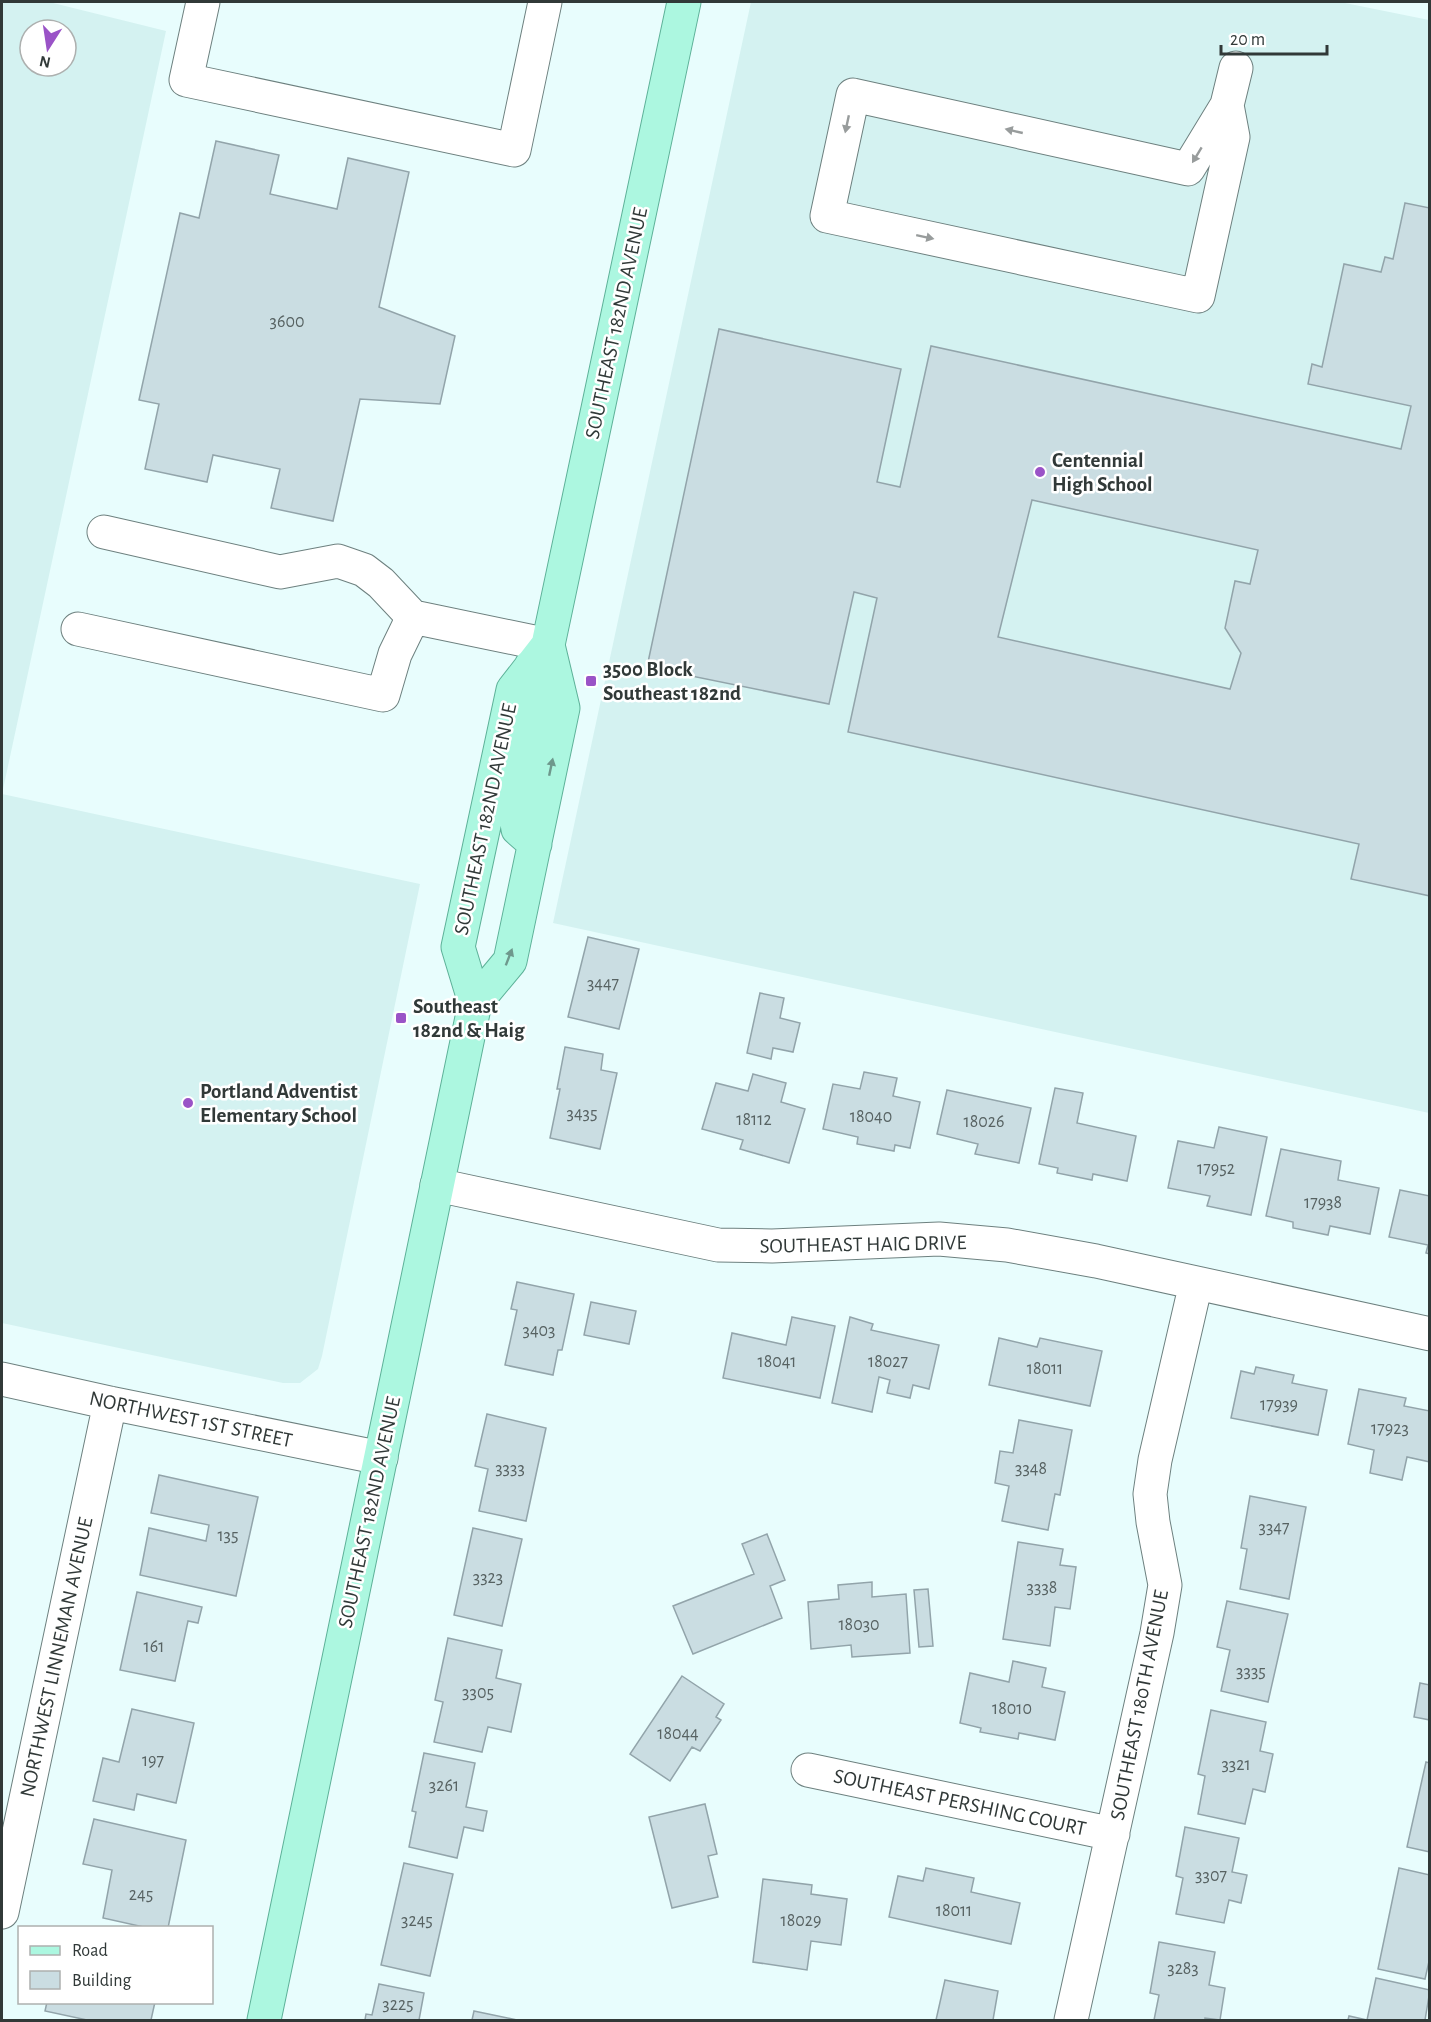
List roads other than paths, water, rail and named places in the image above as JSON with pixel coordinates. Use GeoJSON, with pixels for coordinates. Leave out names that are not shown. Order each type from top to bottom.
{"type":"FeatureCollection","features":[{"type":"Feature","properties":{"kind":"main road","name":"SOUTHEAST 182ND AVENUE"},"geometry":{"type":"LineString","coordinates":[[475,1003],[458,947],[513,690],[540,655],[684,2]]}},
{"type":"Feature","properties":{"kind":"main road","name":"SOUTHEAST 182ND AVENUE"},"geometry":{"type":"LineString","coordinates":[[264,2020],[475,1003],[510,961],[563,708],[540,655]]}},
{"type":"Feature","properties":{"kind":"street"},"geometry":{"type":"LineString","coordinates":[[203,2],[186,80],[514,150],[545,2]]}},
{"type":"Feature","properties":{"kind":"street"},"geometry":{"type":"LineString","coordinates":[[1227,105],[1233,137],[1198,296],[827,216],[853,94],[1188,169],[1227,105],[1236,68]]}},
{"type":"Feature","properties":{"kind":"street"},"geometry":{"type":"LineString","coordinates":[[104,532],[280,572],[338,561],[364,570],[381,583],[412,617],[540,655]]}},
{"type":"Feature","properties":{"kind":"street"},"geometry":{"type":"LineString","coordinates":[[78,629],[382,694],[395,654],[412,617]]}},
{"type":"Feature","properties":{"kind":"street","name":"SOUTHEAST HAIG DRIVE"},"geometry":{"type":"LineString","coordinates":[[437,1185],[718,1245],[772,1246],[939,1239],[1007,1245],[1196,1282],[1430,1334]]}},
{"type":"Feature","properties":{"kind":"street","name":"SOUTHEAST 180TH AVENUE"},"geometry":{"type":"LineString","coordinates":[[1071,2020],[1157,1633],[1165,1585],[1150,1494],[1155,1460],[1196,1282]]}},
{"type":"Feature","properties":{"kind":"street","name":"NORTHWEST 1ST STREET"},"geometry":{"type":"LineString","coordinates":[[2,1378],[110,1403],[381,1458]]}},
{"type":"Feature","properties":{"kind":"street","name":"NORTHWEST LINNEMAN AVENUE"},"geometry":{"type":"LineString","coordinates":[[2,1912],[110,1403]]}},
{"type":"Feature","properties":{"kind":"street","name":"SOUTHEAST PERSHING COURT"},"geometry":{"type":"LineString","coordinates":[[808,1770],[1113,1834]]}},
{"type":"Feature","properties":{"kind":"place","name":"Centennial High School"},"geometry":{"type":"Point","coordinates":[1040,472]}},
{"type":"Feature","properties":{"kind":"place","name":"3500 Block Southeast 182nd"},"geometry":{"type":"Point","coordinates":[591,681]}},
{"type":"Feature","properties":{"kind":"place","name":"Southeast 182nd & Haig"},"geometry":{"type":"Point","coordinates":[401,1018]}},
{"type":"Feature","properties":{"kind":"place","name":"Portland Adventist Elementary School"},"geometry":{"type":"Point","coordinates":[188,1103]}}]}
